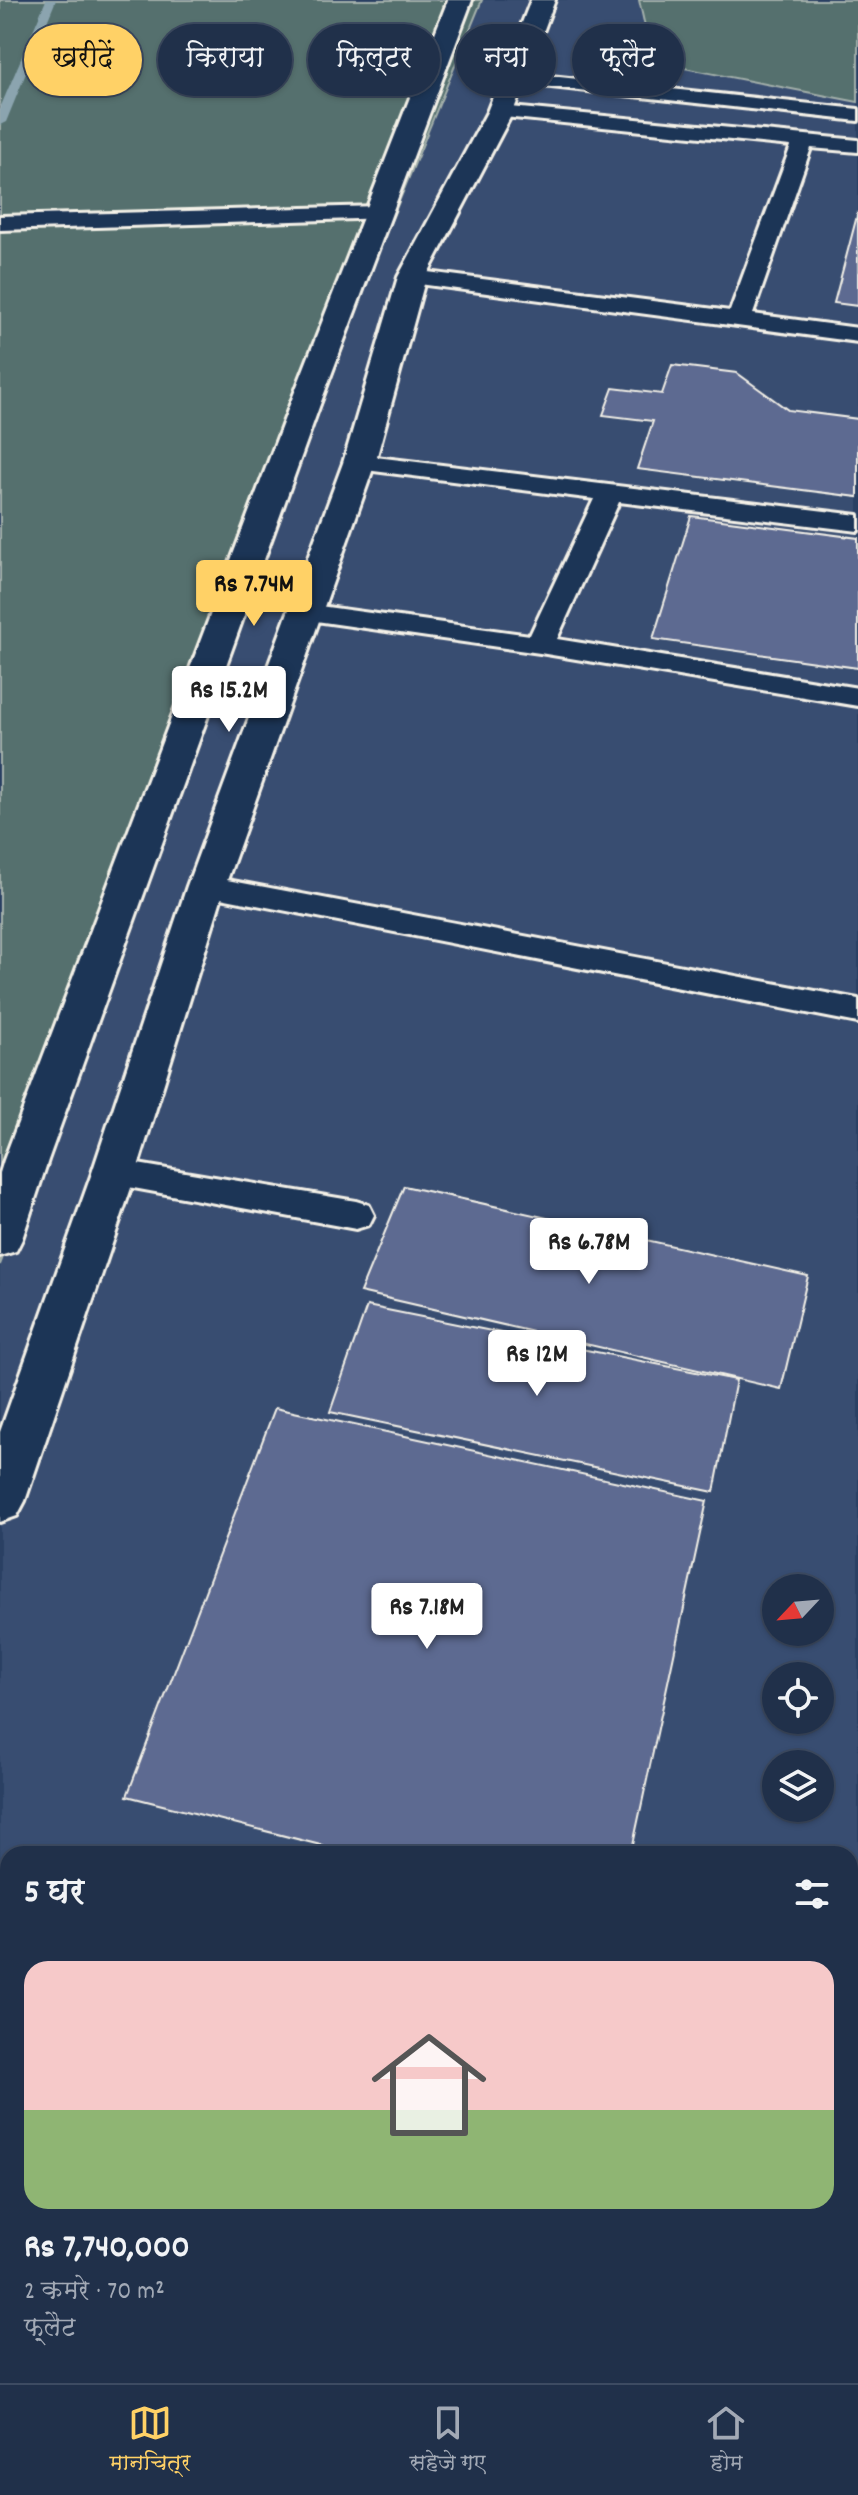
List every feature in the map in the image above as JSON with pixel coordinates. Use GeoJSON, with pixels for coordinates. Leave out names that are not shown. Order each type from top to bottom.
{"type":"FeatureCollection","features":[{"type":"Feature","properties":{"kind":"street"},"geometry":{"type":"LineString","coordinates":[[0,1239],[26,1160],[304,407],[460,0]]}},
{"type":"Feature","properties":{"kind":"street"},"geometry":{"type":"LineString","coordinates":[[534,24],[543,0]]}},
{"type":"Feature","properties":{"kind":"street"},"geometry":{"type":"LineString","coordinates":[[0,1501],[114,1173],[206,886],[359,463],[412,277],[506,96]]}},
{"type":"Feature","properties":{"kind":"lane"},"geometry":{"type":"LineString","coordinates":[[556,83],[858,115]]}},
{"type":"Feature","properties":{"kind":"lane"},"geometry":{"type":"LineString","coordinates":[[500,112],[858,146]]}},
{"type":"Feature","properties":{"kind":"lane"},"geometry":{"type":"LineString","coordinates":[[739,320],[803,141]]}},
{"type":"Feature","properties":{"kind":"lane"},"geometry":{"type":"LineString","coordinates":[[0,223],[380,213]]}},
{"type":"Feature","properties":{"kind":"lane"},"geometry":{"type":"LineString","coordinates":[[412,277],[858,335]]}},
{"type":"Feature","properties":{"kind":"lane"},"geometry":{"type":"LineString","coordinates":[[359,463],[858,523]]}},
{"type":"Feature","properties":{"kind":"lane"},"geometry":{"type":"LineString","coordinates":[[540,645],[610,492]]}},
{"type":"Feature","properties":{"kind":"lane"},"geometry":{"type":"LineString","coordinates":[[305,612],[540,645],[858,697]]}},
{"type":"Feature","properties":{"kind":"lane"},"geometry":{"type":"LineString","coordinates":[[206,886],[858,1011]]}},
{"type":"Feature","properties":{"kind":"lane"},"geometry":{"type":"LineString","coordinates":[[114,1173],[356,1215]]}},
{"type":"Feature","properties":{"kind":"shaded area"},"geometry":{"type":"Polygon","coordinates":[[[0,0],[858,0],[858,1846],[0,1846],[0,0]]]}},
{"type":"Feature","properties":{"kind":"green space"},"geometry":{"type":"Polygon","coordinates":[[[0,0],[482,0],[472,24],[456,24],[456,63],[384,238],[0,1265],[0,0]]]}},
{"type":"Feature","properties":{"kind":"green space"},"geometry":{"type":"Polygon","coordinates":[[[639,0],[858,0],[858,102],[684,68],[684,24],[644,24],[639,0]]]}},
{"type":"Feature","properties":{"kind":"building"},"geometry":{"type":"Polygon","coordinates":[[[858,212],[858,306],[834,303],[858,212]]]}},
{"type":"Feature","properties":{"kind":"building"},"geometry":{"type":"Polygon","coordinates":[[[672,365],[737,373],[788,410],[858,419],[858,497],[637,469],[653,421],[603,415],[613,388],[662,394],[672,365]]]}},
{"type":"Feature","properties":{"kind":"building"},"geometry":{"type":"Polygon","coordinates":[[[691,516],[858,538],[858,668],[653,639],[691,516]]]}},
{"type":"Feature","properties":{"kind":"building"},"geometry":{"type":"Polygon","coordinates":[[[404,1186],[808,1276],[781,1389],[360,1292],[404,1186]]]}},
{"type":"Feature","properties":{"kind":"building"},"geometry":{"type":"Polygon","coordinates":[[[367,1306],[736,1380],[714,1492],[330,1412],[367,1306]]]}},
{"type":"Feature","properties":{"kind":"building"},"geometry":{"type":"Polygon","coordinates":[[[275,1408],[707,1501],[633,1846],[324,1846],[127,1796],[275,1408]]]}},
{"type":"Feature","properties":{"kind":"waterway"},"geometry":{"type":"LineString","coordinates":[[0,122],[51,0]]}}]}
